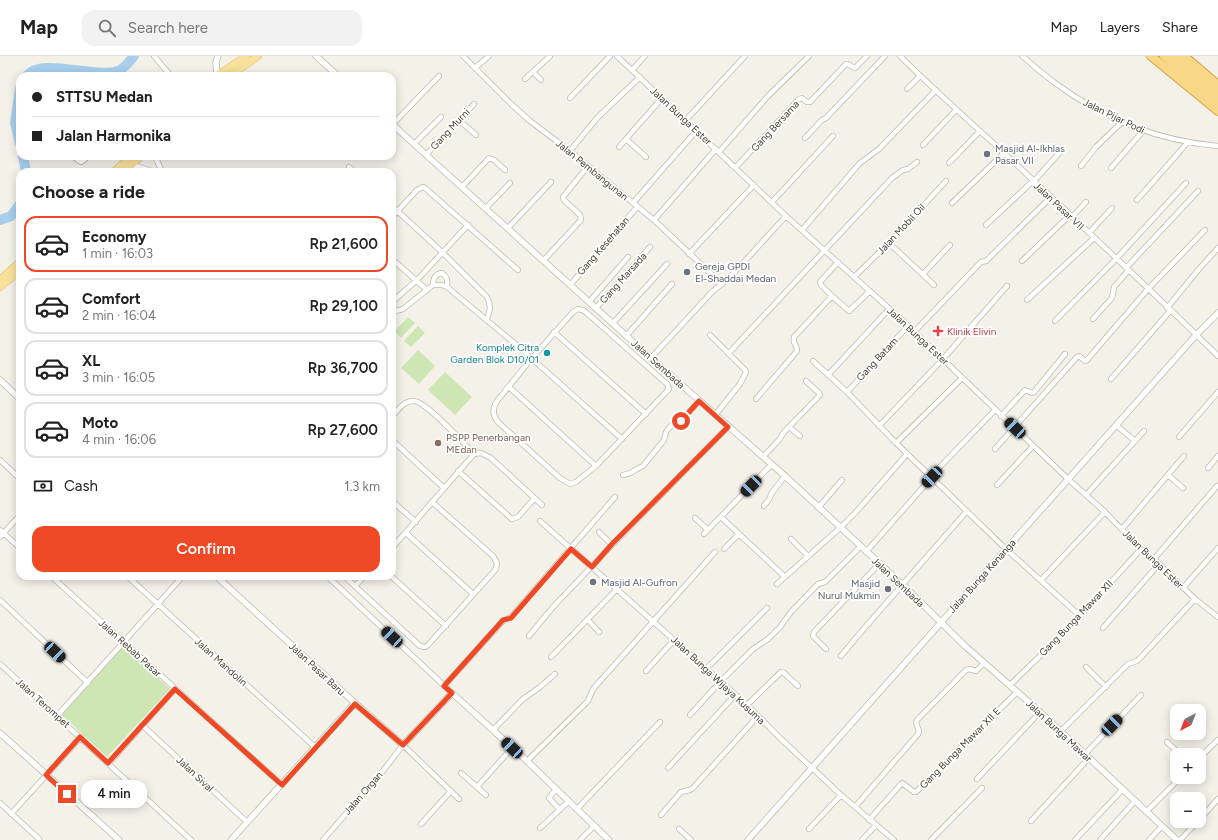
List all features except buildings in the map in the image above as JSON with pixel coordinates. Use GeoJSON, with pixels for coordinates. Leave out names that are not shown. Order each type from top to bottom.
{"type":"FeatureCollection","features":[{"type":"Feature","properties":{"kind":"highway"},"geometry":{"type":"LineString","coordinates":[[1151,56],[1218,111]]}},
{"type":"Feature","properties":{"kind":"highway"},"geometry":{"type":"LineString","coordinates":[[1164,56],[1218,102]]}},
{"type":"Feature","properties":{"kind":"highway"},"geometry":{"type":"LineString","coordinates":[[1173,56],[1218,94]]}},
{"type":"Feature","properties":{"kind":"highway"},"geometry":{"type":"LineString","coordinates":[[1184,56],[1218,86]]}},
{"type":"Feature","properties":{"kind":"main road"},"geometry":{"type":"LineString","coordinates":[[223,72],[246,56]]}},
{"type":"Feature","properties":{"kind":"main road"},"geometry":{"type":"LineString","coordinates":[[236,72],[258,56]]}},
{"type":"Feature","properties":{"kind":"main road"},"geometry":{"type":"LineString","coordinates":[[119,168],[130,160]]}},
{"type":"Feature","properties":{"kind":"main road"},"geometry":{"type":"LineString","coordinates":[[1,278],[16,265]]}},
{"type":"Feature","properties":{"kind":"main road"},"geometry":{"type":"LineString","coordinates":[[0,287],[16,274]]}},
{"type":"Feature","properties":{"kind":"street"},"geometry":{"type":"LineString","coordinates":[[154,56],[168,72]]}},
{"type":"Feature","properties":{"kind":"street"},"geometry":{"type":"LineString","coordinates":[[217,72],[216,62],[218,56]]}},
{"type":"Feature","properties":{"kind":"street"},"geometry":{"type":"LineString","coordinates":[[316,56],[334,72]]}},
{"type":"Feature","properties":{"kind":"street","name":"Jalan Pembangunan"},"geometry":{"type":"LineString","coordinates":[[463,56],[530,121],[570,151],[654,220],[722,284]]}},
{"type":"Feature","properties":{"kind":"street"},"geometry":{"type":"LineString","coordinates":[[475,68],[489,56]]}},
{"type":"Feature","properties":{"kind":"street"},"geometry":{"type":"LineString","coordinates":[[525,79],[550,56]]}},
{"type":"Feature","properties":{"kind":"street"},"geometry":{"type":"LineString","coordinates":[[570,98],[610,56]]}},
{"type":"Feature","properties":{"kind":"street","name":"Jalan Bunga Ester"},"geometry":{"type":"LineString","coordinates":[[617,56],[697,130],[786,216],[908,326],[1068,480],[1105,512],[1141,549],[1154,559],[1158,565],[1218,617]]}},
{"type":"Feature","properties":{"kind":"street"},"geometry":{"type":"LineString","coordinates":[[632,70],[645,56]]}},
{"type":"Feature","properties":{"kind":"street"},"geometry":{"type":"LineString","coordinates":[[686,120],[745,56]]}},
{"type":"Feature","properties":{"kind":"street"},"geometry":{"type":"LineString","coordinates":[[654,220],[768,96],[809,56]]}},
{"type":"Feature","properties":{"kind":"street","name":"Gang Bersama"},"geometry":{"type":"LineString","coordinates":[[736,168],[799,99],[801,98],[807,102],[810,102],[846,64],[855,68],[868,56]]}},
{"type":"Feature","properties":{"kind":"street"},"geometry":{"type":"LineString","coordinates":[[805,138],[885,56]]}},
{"type":"Feature","properties":{"kind":"street","name":"Jalan Pasar VII"},"geometry":{"type":"LineString","coordinates":[[900,56],[1217,355]]}},
{"type":"Feature","properties":{"kind":"street","name":"Jalan Pijar Podi"},"geometry":{"type":"LineString","coordinates":[[1022,56],[1055,83],[1079,99],[1122,122],[1143,131],[1188,142],[1218,146]]}},
{"type":"Feature","properties":{"kind":"street"},"geometry":{"type":"LineString","coordinates":[[1028,61],[1032,56]]}},
{"type":"Feature","properties":{"kind":"street"},"geometry":{"type":"LineString","coordinates":[[533,72],[541,80]]}},
{"type":"Feature","properties":{"kind":"street"},"geometry":{"type":"LineString","coordinates":[[396,121],[439,76]]}},
{"type":"Feature","properties":{"kind":"street"},"geometry":{"type":"LineString","coordinates":[[907,89],[920,76]]}},
{"type":"Feature","properties":{"kind":"street"},"geometry":{"type":"LineString","coordinates":[[570,151],[597,118],[640,77]]}},
{"type":"Feature","properties":{"kind":"street"},"geometry":{"type":"LineString","coordinates":[[802,230],[860,163],[874,154],[936,90]]}},
{"type":"Feature","properties":{"kind":"street"},"geometry":{"type":"LineString","coordinates":[[619,147],[662,98]]}},
{"type":"Feature","properties":{"kind":"street","name":"Gang Murni"},"geometry":{"type":"LineString","coordinates":[[426,155],[474,104]]}},
{"type":"Feature","properties":{"kind":"street"},"geometry":{"type":"LineString","coordinates":[[923,145],[956,110]]}},
{"type":"Feature","properties":{"kind":"street"},"geometry":{"type":"LineString","coordinates":[[414,144],[441,117]]}},
{"type":"Feature","properties":{"kind":"street"},"geometry":{"type":"LineString","coordinates":[[459,120],[476,135]]}},
{"type":"Feature","properties":{"kind":"street"},"geometry":{"type":"LineString","coordinates":[[1081,166],[1096,147],[1122,122]]}},
{"type":"Feature","properties":{"kind":"street","name":"Jalan Sembada"},"geometry":{"type":"LineString","coordinates":[[396,128],[728,427],[785,476],[940,622]]}},
{"type":"Feature","properties":{"kind":"street"},"geometry":{"type":"LineString","coordinates":[[633,203],[697,130]]}},
{"type":"Feature","properties":{"kind":"street"},"geometry":{"type":"LineString","coordinates":[[949,163],[980,131]]}},
{"type":"Feature","properties":{"kind":"street"},"geometry":{"type":"LineString","coordinates":[[1111,168],[1143,131]]}},
{"type":"Feature","properties":{"kind":"street"},"geometry":{"type":"LineString","coordinates":[[772,202],[833,136]]}},
{"type":"Feature","properties":{"kind":"street"},"geometry":{"type":"LineString","coordinates":[[626,139],[646,157]]}},
{"type":"Feature","properties":{"kind":"street"},"geometry":{"type":"LineString","coordinates":[[1137,200],[1188,142]]}},
{"type":"Feature","properties":{"kind":"street"},"geometry":{"type":"LineString","coordinates":[[986,225],[1033,181],[1062,150]]}},
{"type":"Feature","properties":{"kind":"street"},"geometry":{"type":"LineString","coordinates":[[952,203],[1004,153]]}},
{"type":"Feature","properties":{"kind":"street"},"geometry":{"type":"LineString","coordinates":[[462,187],[489,158],[494,160],[505,170]]}},
{"type":"Feature","properties":{"kind":"street"},"geometry":{"type":"LineString","coordinates":[[130,160],[145,168]]}},
{"type":"Feature","properties":{"kind":"street"},"geometry":{"type":"LineString","coordinates":[[729,353],[892,178],[903,170],[908,169],[916,162]]}},
{"type":"Feature","properties":{"kind":"street"},"geometry":{"type":"LineString","coordinates":[[543,261],[581,220],[580,215],[562,198],[588,166]]}},
{"type":"Feature","properties":{"kind":"street","name":"Jalan Mobil Oil"},"geometry":{"type":"LineString","coordinates":[[854,277],[889,243],[946,181]]}},
{"type":"Feature","properties":{"kind":"street"},"geometry":{"type":"LineString","coordinates":[[508,228],[551,182]]}},
{"type":"Feature","properties":{"kind":"street"},"geometry":{"type":"LineString","coordinates":[[486,208],[510,183]]}},
{"type":"Feature","properties":{"kind":"street"},"geometry":{"type":"LineString","coordinates":[[1055,321],[1116,260],[1186,183]]}},
{"type":"Feature","properties":{"kind":"street"},"geometry":{"type":"LineString","coordinates":[[689,254],[754,185]]}},
{"type":"Feature","properties":{"kind":"street"},"geometry":{"type":"LineString","coordinates":[[486,320],[490,314],[491,305],[487,297],[398,211],[417,190],[423,187],[428,189],[518,270]]}},
{"type":"Feature","properties":{"kind":"street"},"geometry":{"type":"LineString","coordinates":[[1093,319],[1112,298],[1114,287],[1127,270],[1198,191]]}},
{"type":"Feature","properties":{"kind":"street"},"geometry":{"type":"LineString","coordinates":[[914,332],[981,262],[986,261],[1051,197]]}},
{"type":"Feature","properties":{"kind":"street"},"geometry":{"type":"LineString","coordinates":[[1022,261],[1086,202]]}},
{"type":"Feature","properties":{"kind":"street","name":"Gang Kesehatan"},"geometry":{"type":"LineString","coordinates":[[570,285],[637,207]]}},
{"type":"Feature","properties":{"kind":"street"},"geometry":{"type":"LineString","coordinates":[[1089,233],[1112,208]]}},
{"type":"Feature","properties":{"kind":"street"},"geometry":{"type":"LineString","coordinates":[[651,358],[711,293],[733,274],[786,216]]}},
{"type":"Feature","properties":{"kind":"street"},"geometry":{"type":"LineString","coordinates":[[396,298],[417,280],[468,225]]}},
{"type":"Feature","properties":{"kind":"street"},"geometry":{"type":"LineString","coordinates":[[995,449],[1078,356],[1085,361],[1087,360],[1148,289],[1205,230]]}},
{"type":"Feature","properties":{"kind":"street"},"geometry":{"type":"LineString","coordinates":[[1027,300],[1094,238]]}},
{"type":"Feature","properties":{"kind":"street"},"geometry":{"type":"LineString","coordinates":[[889,243],[934,284]]}},
{"type":"Feature","properties":{"kind":"street"},"geometry":{"type":"LineString","coordinates":[[923,274],[950,245]]}},
{"type":"Feature","properties":{"kind":"street","name":"Gang Marsada"},"geometry":{"type":"LineString","coordinates":[[596,308],[650,248]]}},
{"type":"Feature","properties":{"kind":"street"},"geometry":{"type":"LineString","coordinates":[[1111,379],[1199,269],[1218,248]]}},
{"type":"Feature","properties":{"kind":"street"},"geometry":{"type":"LineString","coordinates":[[589,302],[628,257]]}},
{"type":"Feature","properties":{"kind":"street"},"geometry":{"type":"LineString","coordinates":[[396,262],[417,280],[426,290]]}},
{"type":"Feature","properties":{"kind":"street"},"geometry":{"type":"LineString","coordinates":[[838,262],[820,282],[832,296],[849,311],[870,291]]}},
{"type":"Feature","properties":{"kind":"street"},"geometry":{"type":"LineString","coordinates":[[613,323],[667,264]]}},
{"type":"Feature","properties":{"kind":"street"},"geometry":{"type":"LineString","coordinates":[[433,285],[434,277],[442,273],[448,282],[446,286]]}},
{"type":"Feature","properties":{"kind":"street"},"geometry":{"type":"LineString","coordinates":[[627,335],[672,284]]}},
{"type":"Feature","properties":{"kind":"street"},"geometry":{"type":"LineString","coordinates":[[396,311],[403,309],[433,285],[446,286],[622,439]]}},
{"type":"Feature","properties":{"kind":"street"},"geometry":{"type":"LineString","coordinates":[[879,426],[943,359],[1007,286]]}},
{"type":"Feature","properties":{"kind":"street"},"geometry":{"type":"LineString","coordinates":[[756,399],[797,351],[794,344],[794,337],[832,296]]}},
{"type":"Feature","properties":{"kind":"street"},"geometry":{"type":"LineString","coordinates":[[581,309],[588,313],[669,386],[668,392],[596,466],[573,483],[566,483],[499,423],[495,419],[493,409],[497,401],[554,332],[575,310],[581,309]]}},
{"type":"Feature","properties":{"kind":"street"},"geometry":{"type":"LineString","coordinates":[[828,375],[889,309]]}},
{"type":"Feature","properties":{"kind":"street","name":"Jalan Bunga Kenanga"},"geometry":{"type":"LineString","coordinates":[[748,840],[1196,334],[1218,313]]}},
{"type":"Feature","properties":{"kind":"street","name":"Gang Batam"},"geometry":{"type":"LineString","coordinates":[[847,392],[908,326]]}},
{"type":"Feature","properties":{"kind":"street"},"geometry":{"type":"LineString","coordinates":[[554,332],[646,414]]}},
{"type":"Feature","properties":{"kind":"street"},"geometry":{"type":"LineString","coordinates":[[710,335],[745,370],[746,374],[740,384],[715,415]]}},
{"type":"Feature","properties":{"kind":"street"},"geometry":{"type":"LineString","coordinates":[[1001,416],[1025,390],[1034,392],[1066,354]]}},
{"type":"Feature","properties":{"kind":"street"},"geometry":{"type":"LineString","coordinates":[[813,361],[847,392],[907,454],[932,476],[1006,549],[1080,616]]}},
{"type":"Feature","properties":{"kind":"street"},"geometry":{"type":"LineString","coordinates":[[896,443],[962,378]]}},
{"type":"Feature","properties":{"kind":"street"},"geometry":{"type":"LineString","coordinates":[[0,380],[16,395]]}},
{"type":"Feature","properties":{"kind":"street"},"geometry":{"type":"LineString","coordinates":[[763,457],[820,394],[806,381]]}},
{"type":"Feature","properties":{"kind":"street"},"geometry":{"type":"LineString","coordinates":[[509,387],[596,466]]}},
{"type":"Feature","properties":{"kind":"street"},"geometry":{"type":"LineString","coordinates":[[1179,438],[1218,392]]}},
{"type":"Feature","properties":{"kind":"street"},"geometry":{"type":"LineString","coordinates":[[396,413],[404,404],[414,401],[419,402],[430,410],[474,454]]}},
{"type":"Feature","properties":{"kind":"street"},"geometry":{"type":"LineString","coordinates":[[623,475],[633,473],[638,468],[643,466],[664,440],[666,432],[669,428],[673,424],[681,421],[699,401]]}},
{"type":"Feature","properties":{"kind":"street"},"geometry":{"type":"LineString","coordinates":[[866,552],[932,476],[995,410]]}},
{"type":"Feature","properties":{"kind":"street"},"geometry":{"type":"LineString","coordinates":[[1116,425],[1135,441]]}},
{"type":"Feature","properties":{"kind":"street"},"geometry":{"type":"LineString","coordinates":[[530,636],[553,607],[612,544],[728,427]]}},
{"type":"Feature","properties":{"kind":"street"},"geometry":{"type":"LineString","coordinates":[[789,427],[800,436]]}},
{"type":"Feature","properties":{"kind":"street"},"geometry":{"type":"LineString","coordinates":[[1086,495],[1144,431]]}},
{"type":"Feature","properties":{"kind":"street"},"geometry":{"type":"LineString","coordinates":[[396,444],[444,488]]}},
{"type":"Feature","properties":{"kind":"street"},"geometry":{"type":"LineString","coordinates":[[997,485],[1033,446]]}},
{"type":"Feature","properties":{"kind":"street"},"geometry":{"type":"LineString","coordinates":[[396,544],[474,454],[481,453],[491,458],[542,505]]}},
{"type":"Feature","properties":{"kind":"street"},"geometry":{"type":"LineString","coordinates":[[777,584],[856,512],[907,454]]}},
{"type":"Feature","properties":{"kind":"street"},"geometry":{"type":"LineString","coordinates":[[1122,529],[1184,456]]}},
{"type":"Feature","properties":{"kind":"street"},"geometry":{"type":"LineString","coordinates":[[1208,468],[1218,456]]}},
{"type":"Feature","properties":{"kind":"street"},"geometry":{"type":"LineString","coordinates":[[0,460],[16,475]]}},
{"type":"Feature","properties":{"kind":"street"},"geometry":{"type":"LineString","coordinates":[[704,534],[771,465]]}},
{"type":"Feature","properties":{"kind":"street"},"geometry":{"type":"LineString","coordinates":[[458,471],[512,519],[518,517],[534,498]]}},
{"type":"Feature","properties":{"kind":"street"},"geometry":{"type":"LineString","coordinates":[[1168,475],[1183,488]]}},
{"type":"Feature","properties":{"kind":"street"},"geometry":{"type":"LineString","coordinates":[[764,506],[785,476]]}},
{"type":"Feature","properties":{"kind":"street"},"geometry":{"type":"LineString","coordinates":[[818,508],[842,480]]}},
{"type":"Feature","properties":{"kind":"street"},"geometry":{"type":"LineString","coordinates":[[1154,559],[1217,486]]}},
{"type":"Feature","properties":{"kind":"street"},"geometry":{"type":"LineString","coordinates":[[444,686],[503,620],[511,618],[615,497]]}},
{"type":"Feature","properties":{"kind":"street"},"geometry":{"type":"LineString","coordinates":[[348,580],[421,647],[428,645],[496,569],[497,561],[432,502]]}},
{"type":"Feature","properties":{"kind":"street"},"geometry":{"type":"LineString","coordinates":[[396,504],[416,522]]}},
{"type":"Feature","properties":{"kind":"street"},"geometry":{"type":"LineString","coordinates":[[841,656],[967,511]]}},
{"type":"Feature","properties":{"kind":"street"},"geometry":{"type":"LineString","coordinates":[[1040,580],[1105,512]]}},
{"type":"Feature","properties":{"kind":"street"},"geometry":{"type":"LineString","coordinates":[[721,516],[785,577]]}},
{"type":"Feature","properties":{"kind":"street"},"geometry":{"type":"LineString","coordinates":[[695,518],[708,530]]}},
{"type":"Feature","properties":{"kind":"street"},"geometry":{"type":"LineString","coordinates":[[16,519],[1,534],[16,545]]}},
{"type":"Feature","properties":{"kind":"street","name":"Jalan Bunga Wijaya Kusuma"},"geometry":{"type":"LineString","coordinates":[[540,521],[747,705],[841,795],[894,840]]}},
{"type":"Feature","properties":{"kind":"street"},"geometry":{"type":"LineString","coordinates":[[599,532],[612,544]]}},
{"type":"Feature","properties":{"kind":"street"},"geometry":{"type":"LineString","coordinates":[[406,533],[473,594]]}},
{"type":"Feature","properties":{"kind":"street"},"geometry":{"type":"LineString","coordinates":[[724,549],[739,534]]}},
{"type":"Feature","properties":{"kind":"street"},"geometry":{"type":"LineString","coordinates":[[791,539],[808,556]]}},
{"type":"Feature","properties":{"kind":"street"},"geometry":{"type":"LineString","coordinates":[[690,715],[753,649],[772,635],[791,612],[819,583],[825,582],[860,547]]}},
{"type":"Feature","properties":{"kind":"street"},"geometry":{"type":"LineString","coordinates":[[1183,588],[1218,548]]}},
{"type":"Feature","properties":{"kind":"street","name":"Gang Bunga Mawar XII"},"geometry":{"type":"LineString","coordinates":[[1010,685],[1080,616],[1141,549]]}},
{"type":"Feature","properties":{"kind":"street"},"geometry":{"type":"LineString","coordinates":[[527,761],[588,701],[593,689],[715,552]]}},
{"type":"Feature","properties":{"kind":"street"},"geometry":{"type":"LineString","coordinates":[[826,649],[814,636],[814,632],[879,564]]}},
{"type":"Feature","properties":{"kind":"street"},"geometry":{"type":"LineString","coordinates":[[1103,628],[1158,565]]}},
{"type":"Feature","properties":{"kind":"street","name":"Jalan Rebab Pasar"},"geometry":{"type":"LineString","coordinates":[[55,580],[282,785]]}},
{"type":"Feature","properties":{"kind":"street","name":"Jalan Mandolin"},"geometry":{"type":"LineString","coordinates":[[131,580],[316,747]]}},
{"type":"Feature","properties":{"kind":"street"},"geometry":{"type":"LineString","coordinates":[[57,716],[179,580]]}},
{"type":"Feature","properties":{"kind":"street","name":"Jalan Pasar Baru"},"geometry":{"type":"LineString","coordinates":[[220,580],[355,704],[403,745]]}},
{"type":"Feature","properties":{"kind":"street"},"geometry":{"type":"LineString","coordinates":[[331,580],[570,801],[609,840]]}},
{"type":"Feature","properties":{"kind":"street"},"geometry":{"type":"LineString","coordinates":[[355,586],[361,580]]}},
{"type":"Feature","properties":{"kind":"street"},"geometry":{"type":"LineString","coordinates":[[395,580],[446,626]]}},
{"type":"Feature","properties":{"kind":"street"},"geometry":{"type":"LineString","coordinates":[[551,657],[617,589]]}},
{"type":"Feature","properties":{"kind":"street"},"geometry":{"type":"LineString","coordinates":[[1060,732],[1128,664],[1137,661],[1195,598]]}},
{"type":"Feature","properties":{"kind":"street"},"geometry":{"type":"LineString","coordinates":[[0,600],[88,682]]}},
{"type":"Feature","properties":{"kind":"street"},"geometry":{"type":"LineString","coordinates":[[706,669],[767,608]]}},
{"type":"Feature","properties":{"kind":"street"},"geometry":{"type":"LineString","coordinates":[[588,620],[599,632]]}},
{"type":"Feature","properties":{"kind":"street","name":"Jalan Bunga Mawar"},"geometry":{"type":"LineString","coordinates":[[940,622],[1178,840]]}},
{"type":"Feature","properties":{"kind":"street"},"geometry":{"type":"LineString","coordinates":[[646,671],[674,640]]}},
{"type":"Feature","properties":{"kind":"street"},"geometry":{"type":"LineString","coordinates":[[855,807],[918,734],[919,731],[916,723],[917,720],[966,670],[970,669],[974,671],[984,663]]}},
{"type":"Feature","properties":{"kind":"street","name":"Jalan Terompet"},"geometry":{"type":"LineString","coordinates":[[0,664],[191,840]]}},
{"type":"Feature","properties":{"kind":"street"},"geometry":{"type":"LineString","coordinates":[[1086,667],[1106,687]]}},
{"type":"Feature","properties":{"kind":"street"},"geometry":{"type":"LineString","coordinates":[[747,705],[781,672],[798,686]]}},
{"type":"Feature","properties":{"kind":"street"},"geometry":{"type":"LineString","coordinates":[[493,730],[522,699],[540,687],[554,674]]}},
{"type":"Feature","properties":{"kind":"street"},"geometry":{"type":"LineString","coordinates":[[108,763],[175,689]]}},
{"type":"Feature","properties":{"kind":"street","name":"Gang Bunga Mawar XII E"},"geometry":{"type":"LineString","coordinates":[[870,820],[902,783],[916,792],[1017,692]]}},
{"type":"Feature","properties":{"kind":"street"},"geometry":{"type":"LineString","coordinates":[[452,693],[403,745],[458,798]]}},
{"type":"Feature","properties":{"kind":"street"},"geometry":{"type":"LineString","coordinates":[[668,768],[735,695]]}},
{"type":"Feature","properties":{"kind":"street"},"geometry":{"type":"LineString","coordinates":[[1031,821],[1141,695]]}},
{"type":"Feature","properties":{"kind":"street"},"geometry":{"type":"LineString","coordinates":[[231,840],[355,704]]}},
{"type":"Feature","properties":{"kind":"street"},"geometry":{"type":"LineString","coordinates":[[977,779],[1040,712]]}},
{"type":"Feature","properties":{"kind":"street"},"geometry":{"type":"LineString","coordinates":[[661,815],[681,792],[693,788],[758,716]]}},
{"type":"Feature","properties":{"kind":"street"},"geometry":{"type":"LineString","coordinates":[[577,808],[660,722]]}},
{"type":"Feature","properties":{"kind":"street","name":"Jalan Sival"},"geometry":{"type":"LineString","coordinates":[[142,725],[247,822]]}},
{"type":"Feature","properties":{"kind":"street"},"geometry":{"type":"LineString","coordinates":[[0,733],[119,840]]}},
{"type":"Feature","properties":{"kind":"street"},"geometry":{"type":"LineString","coordinates":[[11,814],[80,737]]}},
{"type":"Feature","properties":{"kind":"street"},"geometry":{"type":"LineString","coordinates":[[1206,751],[1218,740]]}},
{"type":"Feature","properties":{"kind":"street"},"geometry":{"type":"LineString","coordinates":[[1166,742],[1173,748]]}},
{"type":"Feature","properties":{"kind":"street","name":"Jalan Organ"},"geometry":{"type":"LineString","coordinates":[[323,840],[379,776],[403,745]]}},
{"type":"Feature","properties":{"kind":"street"},"geometry":{"type":"LineString","coordinates":[[477,787],[512,748]]}},
{"type":"Feature","properties":{"kind":"street"},"geometry":{"type":"LineString","coordinates":[[461,773],[486,795]]}},
{"type":"Feature","properties":{"kind":"street"},"geometry":{"type":"LineString","coordinates":[[1146,812],[1174,784]]}},
{"type":"Feature","properties":{"kind":"street"},"geometry":{"type":"LineString","coordinates":[[931,840],[982,788]]}},
{"type":"Feature","properties":{"kind":"street"},"geometry":{"type":"LineString","coordinates":[[556,789],[549,798],[560,810]]}},
{"type":"Feature","properties":{"kind":"street"},"geometry":{"type":"LineString","coordinates":[[1075,840],[1122,790]]}},
{"type":"Feature","properties":{"kind":"street"},"geometry":{"type":"LineString","coordinates":[[421,824],[451,791]]}},
{"type":"Feature","properties":{"kind":"street"},"geometry":{"type":"LineString","coordinates":[[809,829],[841,795]]}},
{"type":"Feature","properties":{"kind":"street"},"geometry":{"type":"LineString","coordinates":[[1206,812],[1218,800]]}},
{"type":"Feature","properties":{"kind":"street"},"geometry":{"type":"LineString","coordinates":[[540,828],[570,801]]}},
{"type":"Feature","properties":{"kind":"street"},"geometry":{"type":"LineString","coordinates":[[1100,840],[1135,801]]}},
{"type":"Feature","properties":{"kind":"street"},"geometry":{"type":"LineString","coordinates":[[0,803],[40,840]]}},
{"type":"Feature","properties":{"kind":"street"},"geometry":{"type":"LineString","coordinates":[[862,840],[876,825]]}},
{"type":"Feature","properties":{"kind":"street"},"geometry":{"type":"LineString","coordinates":[[580,840],[594,826]]}},
{"type":"Feature","properties":{"kind":"street"},"geometry":{"type":"LineString","coordinates":[[1149,840],[1162,826]]}},
{"type":"Feature","properties":{"kind":"street"},"geometry":{"type":"LineString","coordinates":[[1178,840],[1190,828]]}},
{"type":"Feature","properties":{"kind":"street"},"geometry":{"type":"LineString","coordinates":[[679,829],[691,840]]}},
{"type":"Feature","properties":{"kind":"green space"},"geometry":{"type":"Polygon","coordinates":[[[408,317],[415,323],[401,338],[396,330],[408,317]]]}},
{"type":"Feature","properties":{"kind":"green space"},"geometry":{"type":"Polygon","coordinates":[[[418,326],[425,333],[411,347],[404,341],[418,326]]]}},
{"type":"Feature","properties":{"kind":"green space"},"geometry":{"type":"Polygon","coordinates":[[[418,350],[435,366],[419,384],[401,368],[418,350]]]}},
{"type":"Feature","properties":{"kind":"green space"},"geometry":{"type":"Polygon","coordinates":[[[445,372],[472,397],[455,415],[428,390],[445,372]]]}},
{"type":"Feature","properties":{"kind":"green space"},"geometry":{"type":"Polygon","coordinates":[[[123,645],[170,689],[107,757],[62,715],[123,645]]]}},
{"type":"Feature","properties":{"kind":"waterway"},"geometry":{"type":"LineString","coordinates":[[114,72],[125,67],[134,56]]}},
{"type":"Feature","properties":{"kind":"waterway"},"geometry":{"type":"LineString","coordinates":[[33,72],[44,68],[97,72]]}},
{"type":"Feature","properties":{"kind":"waterway"},"geometry":{"type":"LineString","coordinates":[[16,116],[16,127]]}},
{"type":"Feature","properties":{"kind":"waterway"},"geometry":{"type":"LineString","coordinates":[[24,160],[25,168]]}},
{"type":"Feature","properties":{"kind":"waterway"},"geometry":{"type":"LineString","coordinates":[[0,220],[11,216],[16,209]]}},
{"type":"Feature","properties":{"kind":"place","name":"Masjid Al-Ikhlas Pasar VII"},"geometry":{"type":"Point","coordinates":[987,154]}},
{"type":"Feature","properties":{"kind":"place","name":"Gereja GPDI El-Shaddai Medan"},"geometry":{"type":"Point","coordinates":[687,272]}},
{"type":"Feature","properties":{"kind":"place","name":"Klinik Elivin"},"geometry":{"type":"Point","coordinates":[938,331]}},
{"type":"Feature","properties":{"kind":"place","name":"Komplek Citra Garden Blok D10/01"},"geometry":{"type":"Point","coordinates":[547,353]}},
{"type":"Feature","properties":{"kind":"place","name":"PSPP Penerbangan MEdan"},"geometry":{"type":"Point","coordinates":[438,443]}},
{"type":"Feature","properties":{"kind":"place","name":"Masjid Al-Gufron"},"geometry":{"type":"Point","coordinates":[593,582]}},
{"type":"Feature","properties":{"kind":"place","name":"Masjid Nurul Mukmin"},"geometry":{"type":"Point","coordinates":[888,589]}},
{"type":"Feature","properties":{"kind":"route"},"geometry":{"type":"LineString","coordinates":[[67,794],[46,775],[80,737],[108,763],[175,689],[282,785],[355,704],[403,745],[452,693],[444,686],[503,620],[511,618],[571,549],[592,567],[612,544],[728,427],[699,401],[681,421]]}}]}
